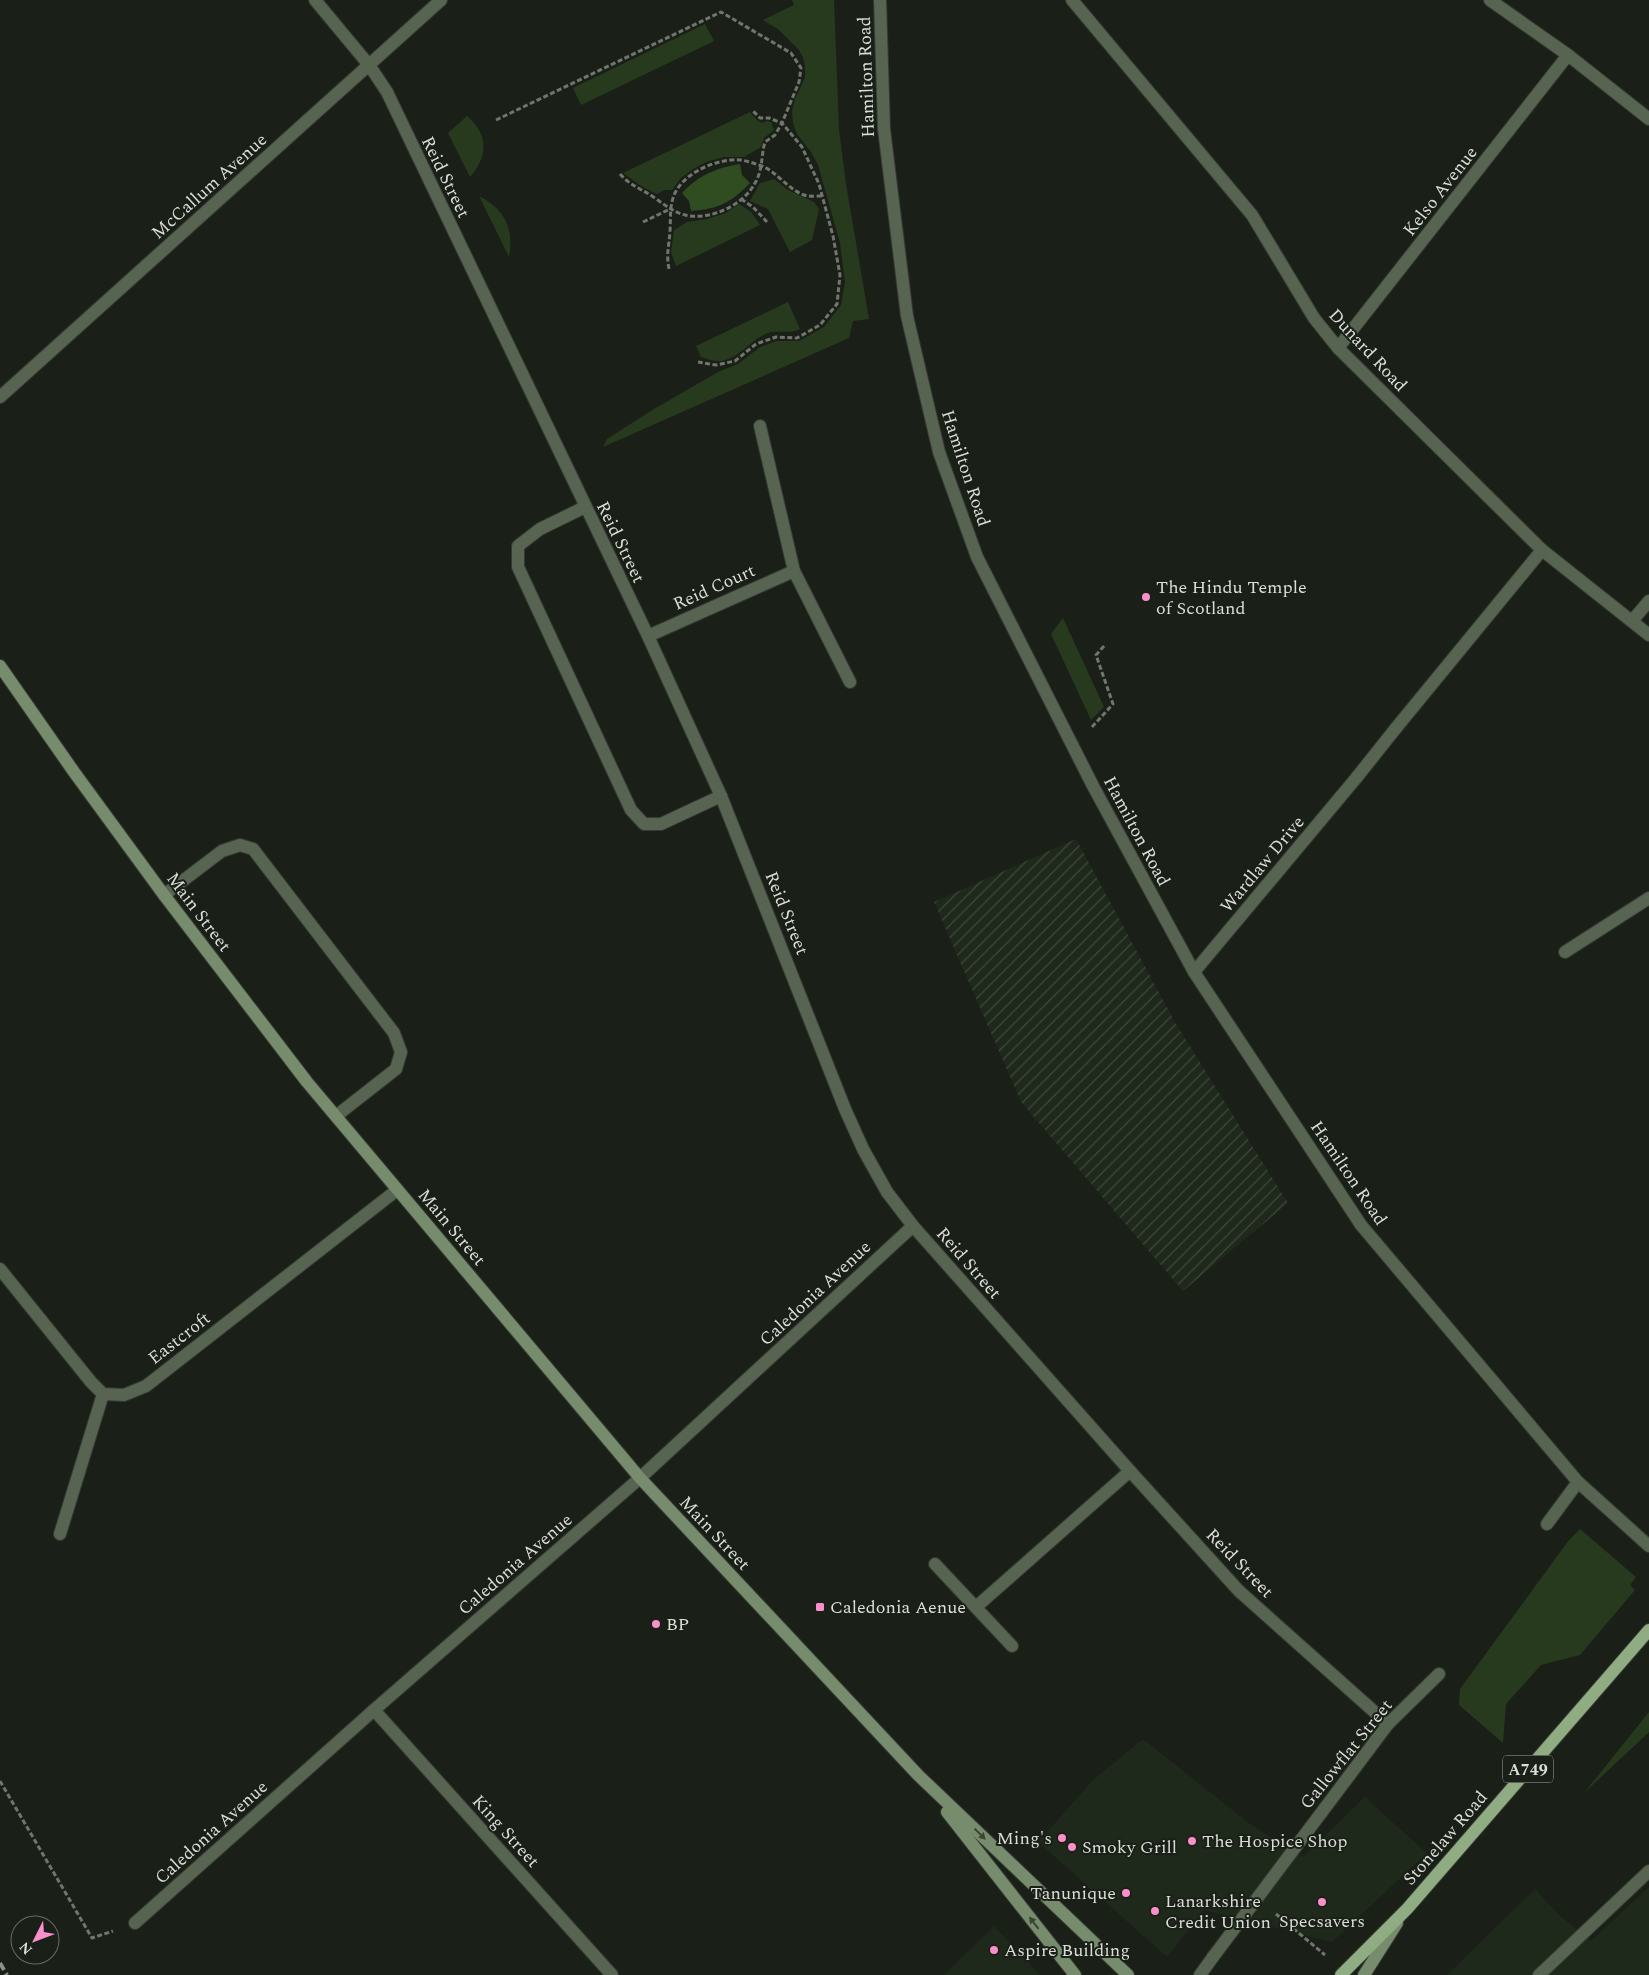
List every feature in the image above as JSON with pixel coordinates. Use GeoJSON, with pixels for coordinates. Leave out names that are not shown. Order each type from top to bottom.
{"type":"FeatureCollection","features":[{"type":"Feature","properties":{"kind":"main road","name":"Main Street"},"geometry":{"type":"LineString","coordinates":[[0,666],[74,772],[164,895],[307,1082],[640,1478],[919,1776],[1128,1975]]}},
{"type":"Feature","properties":{"kind":"main road","name":"Stonelaw Road"},"geometry":{"type":"LineString","coordinates":[[1342,1973],[1407,1909],[1649,1630]]}},
{"type":"Feature","properties":{"kind":"main road","name":"Main Street"},"geometry":{"type":"LineString","coordinates":[[919,1776],[1075,1975]]}},
{"type":"Feature","properties":{"kind":"main road","name":"A749"},"geometry":{"type":"LineString","coordinates":[[1364,1975],[1407,1909]]}},
{"type":"Feature","properties":{"kind":"street","name":"Reid Street"},"geometry":{"type":"LineString","coordinates":[[315,0],[369,65],[387,92],[648,636],[721,796],[845,1109],[863,1149],[887,1192],[913,1226],[1130,1471],[1239,1590],[1388,1724]]}},
{"type":"Feature","properties":{"kind":"street","name":"McCallum Avenue"},"geometry":{"type":"LineString","coordinates":[[0,397],[440,0]]}},
{"type":"Feature","properties":{"kind":"street","name":"Hamilton Road"},"geometry":{"type":"LineString","coordinates":[[880,0],[884,129],[907,316],[939,452],[977,557],[1092,786],[1194,972],[1361,1225],[1578,1482],[1649,1546]]}},
{"type":"Feature","properties":{"kind":"street","name":"Dunard Road"},"geometry":{"type":"LineString","coordinates":[[1072,0],[1252,215],[1314,318],[1338,348],[1542,550],[1649,635]]}},
{"type":"Feature","properties":{"kind":"street"},"geometry":{"type":"LineString","coordinates":[[1490,0],[1568,55],[1649,119]]}},
{"type":"Feature","properties":{"kind":"street","name":"Kelso Avenue"},"geometry":{"type":"LineString","coordinates":[[1338,348],[1568,55]]}},
{"type":"Feature","properties":{"kind":"street"},"geometry":{"type":"LineString","coordinates":[[760,426],[794,571],[850,682]]}},
{"type":"Feature","properties":{"kind":"street"},"geometry":{"type":"LineString","coordinates":[[585,507],[540,529],[518,546],[518,567],[631,810],[644,824],[662,824],[721,796]]}},
{"type":"Feature","properties":{"kind":"street","name":"Wardlaw Drive"},"geometry":{"type":"LineString","coordinates":[[1194,972],[1542,550]]}},
{"type":"Feature","properties":{"kind":"street","name":"Reid Court"},"geometry":{"type":"LineString","coordinates":[[648,636],[794,571]]}},
{"type":"Feature","properties":{"kind":"street"},"geometry":{"type":"LineString","coordinates":[[1632,621],[1649,601]]}},
{"type":"Feature","properties":{"kind":"street"},"geometry":{"type":"LineString","coordinates":[[164,895],[222,851],[240,845],[253,849],[394,1033],[401,1052],[396,1069],[336,1116]]}},
{"type":"Feature","properties":{"kind":"street"},"geometry":{"type":"LineString","coordinates":[[1565,952],[1649,898]]}},
{"type":"Feature","properties":{"kind":"street","name":"Eastcroft"},"geometry":{"type":"LineString","coordinates":[[103,1394],[124,1395],[146,1386],[397,1190]]}},
{"type":"Feature","properties":{"kind":"street","name":"Caledonia Avenue"},"geometry":{"type":"LineString","coordinates":[[135,1923],[374,1710],[640,1478],[913,1226]]}},
{"type":"Feature","properties":{"kind":"street"},"geometry":{"type":"LineString","coordinates":[[0,1269],[79,1369],[103,1394],[60,1534]]}},
{"type":"Feature","properties":{"kind":"street"},"geometry":{"type":"LineString","coordinates":[[976,1607],[1130,1471]]}},
{"type":"Feature","properties":{"kind":"street"},"geometry":{"type":"LineString","coordinates":[[1547,1524],[1578,1482]]}},
{"type":"Feature","properties":{"kind":"street"},"geometry":{"type":"LineString","coordinates":[[935,1564],[1012,1646]]}},
{"type":"Feature","properties":{"kind":"street","name":"Gallowflat Street"},"geometry":{"type":"LineString","coordinates":[[1200,1975],[1388,1724],[1439,1674]]}},
{"type":"Feature","properties":{"kind":"street","name":"King Street"},"geometry":{"type":"LineString","coordinates":[[374,1710],[612,1975]]}},
{"type":"Feature","properties":{"kind":"street"},"geometry":{"type":"LineString","coordinates":[[1539,1975],[1649,1871]]}},
{"type":"Feature","properties":{"kind":"path"},"geometry":{"type":"LineString","coordinates":[[496,120],[722,12],[791,52],[801,68],[799,82],[782,124],[775,135],[766,142],[762,166],[755,184],[742,199],[724,210],[706,215],[687,216],[670,209],[654,197],[630,185],[620,174]]}},
{"type":"Feature","properties":{"kind":"path"},"geometry":{"type":"LineString","coordinates":[[698,362],[716,365],[735,362],[756,344],[776,337],[797,338],[820,325],[837,304],[840,275],[833,236],[819,184],[802,147],[782,124],[770,118],[760,118],[752,111]]}},
{"type":"Feature","properties":{"kind":"path"},"geometry":{"type":"LineString","coordinates":[[669,269],[666,252],[670,232],[670,209],[675,193],[687,179],[702,169],[721,162],[740,160],[762,166],[805,196],[823,196]]}},
{"type":"Feature","properties":{"kind":"path"},"geometry":{"type":"LineString","coordinates":[[742,199],[753,207],[767,222]]}},
{"type":"Feature","properties":{"kind":"path"},"geometry":{"type":"LineString","coordinates":[[643,222],[670,209]]}},
{"type":"Feature","properties":{"kind":"path"},"geometry":{"type":"LineString","coordinates":[[1073,747],[1113,704],[1096,655],[1105,645]]}},
{"type":"Feature","properties":{"kind":"path"},"geometry":{"type":"LineString","coordinates":[[0,1781],[92,1938],[135,1923]]}},
{"type":"Feature","properties":{"kind":"path"},"geometry":{"type":"LineString","coordinates":[[1257,1898],[1342,1973]]}},
{"type":"Feature","properties":{"kind":"shaded area"},"geometry":{"type":"Polygon","coordinates":[[[792,0],[834,0],[839,129],[846,184],[869,319],[853,321],[849,338],[603,447],[607,439],[654,409],[720,371],[738,364],[760,347],[777,341],[799,341],[824,327],[841,305],[845,282],[840,243],[818,165],[797,134],[793,123],[792,111],[795,99],[805,78],[803,58],[799,50],[778,29],[763,20],[794,5],[792,0]]]}},
{"type":"Feature","properties":{"kind":"shaded area"},"geometry":{"type":"Polygon","coordinates":[[[705,24],[714,41],[581,105],[573,88],[705,24]]]}},
{"type":"Feature","properties":{"kind":"shaded area"},"geometry":{"type":"Polygon","coordinates":[[[750,112],[762,123],[771,122],[774,130],[764,138],[761,147],[744,157],[724,157],[706,162],[681,178],[672,190],[664,190],[657,194],[641,186],[623,173],[750,112]]]}},
{"type":"Feature","properties":{"kind":"shaded area"},"geometry":{"type":"Polygon","coordinates":[[[467,116],[479,131],[483,146],[480,161],[470,177],[448,133],[467,116]]]}},
{"type":"Feature","properties":{"kind":"shaded area"},"geometry":{"type":"Polygon","coordinates":[[[740,164],[742,175],[750,183],[737,196],[717,207],[691,211],[689,201],[682,193],[688,187],[708,173],[740,164]]]}},
{"type":"Feature","properties":{"kind":"shaded area"},"geometry":{"type":"Polygon","coordinates":[[[774,179],[788,190],[814,202],[819,209],[812,240],[790,252],[768,209],[750,201],[760,183],[774,179]]]}},
{"type":"Feature","properties":{"kind":"shaded area"},"geometry":{"type":"Polygon","coordinates":[[[479,196],[495,207],[506,221],[510,237],[509,257],[479,196]]]}},
{"type":"Feature","properties":{"kind":"shaded area"},"geometry":{"type":"Polygon","coordinates":[[[739,204],[751,212],[760,225],[676,266],[671,252],[674,230],[687,222],[707,219],[726,213],[739,204]]]}},
{"type":"Feature","properties":{"kind":"shaded area"},"geometry":{"type":"Polygon","coordinates":[[[788,302],[800,329],[765,334],[739,353],[725,360],[715,361],[701,357],[696,346],[788,302]]]}},
{"type":"Feature","properties":{"kind":"shaded area"},"geometry":{"type":"Polygon","coordinates":[[[1063,618],[1104,707],[1091,720],[1051,634],[1063,618]]]}},
{"type":"Feature","properties":{"kind":"shaded area"},"geometry":{"type":"Polygon","coordinates":[[[1076,839],[1176,1024],[1288,1203],[1183,1291],[1021,1102],[934,902],[1076,839]]]}},
{"type":"Feature","properties":{"kind":"shaded area"},"geometry":{"type":"Polygon","coordinates":[[[1580,1529],[1636,1577],[1630,1585],[1635,1590],[1580,1655],[1541,1665],[1506,1704],[1503,1743],[1459,1705],[1460,1689],[1569,1540],[1580,1529]]]}},
{"type":"Feature","properties":{"kind":"shaded area"},"geometry":{"type":"Polygon","coordinates":[[[1649,1712],[1649,1732],[1585,1792],[1649,1712]]]}},
{"type":"Feature","properties":{"kind":"shaded area"},"geometry":{"type":"Polygon","coordinates":[[[1143,1739],[1250,1824],[1303,1857],[1366,1796],[1372,1804],[1427,1853],[1332,1942],[1204,1910],[1167,1957],[1035,1839],[1047,1832],[1092,1781],[1143,1739]]]}},
{"type":"Feature","properties":{"kind":"shaded area"},"geometry":{"type":"Polygon","coordinates":[[[1649,1887],[1649,1975],[1447,1975],[1535,1889],[1559,1915],[1591,1941],[1649,1887]]]}},
{"type":"Feature","properties":{"kind":"shaded area","name":"Aspire Building"},"geometry":{"type":"Polygon","coordinates":[[[994,1926],[1040,1975],[944,1975],[945,1974],[994,1926]]]}},
{"type":"Feature","properties":{"kind":"railway"},"geometry":{"type":"LineString","coordinates":[[0,1963],[7,1975]]}},
{"type":"Feature","properties":{"kind":"place","name":"The Hindu Temple of Scotland"},"geometry":{"type":"Point","coordinates":[1146,597]}},
{"type":"Feature","properties":{"kind":"place","name":"Caledonia Aenue"},"geometry":{"type":"Point","coordinates":[820,1607]}},
{"type":"Feature","properties":{"kind":"place","name":"BP"},"geometry":{"type":"Point","coordinates":[656,1624]}},
{"type":"Feature","properties":{"kind":"place","name":"Ming's"},"geometry":{"type":"Point","coordinates":[1062,1838]}},
{"type":"Feature","properties":{"kind":"place","name":"The Hospice Shop"},"geometry":{"type":"Point","coordinates":[1192,1841]}},
{"type":"Feature","properties":{"kind":"place","name":"Smoky Grill"},"geometry":{"type":"Point","coordinates":[1072,1847]}},
{"type":"Feature","properties":{"kind":"place","name":"Tanunique"},"geometry":{"type":"Point","coordinates":[1126,1893]}},
{"type":"Feature","properties":{"kind":"place","name":"Specsavers"},"geometry":{"type":"Point","coordinates":[1322,1902]}},
{"type":"Feature","properties":{"kind":"place","name":"Lanarkshire Credit Union"},"geometry":{"type":"Point","coordinates":[1155,1911]}},
{"type":"Feature","properties":{"kind":"place","name":"Aspire Building"},"geometry":{"type":"Point","coordinates":[994,1950]}}]}
